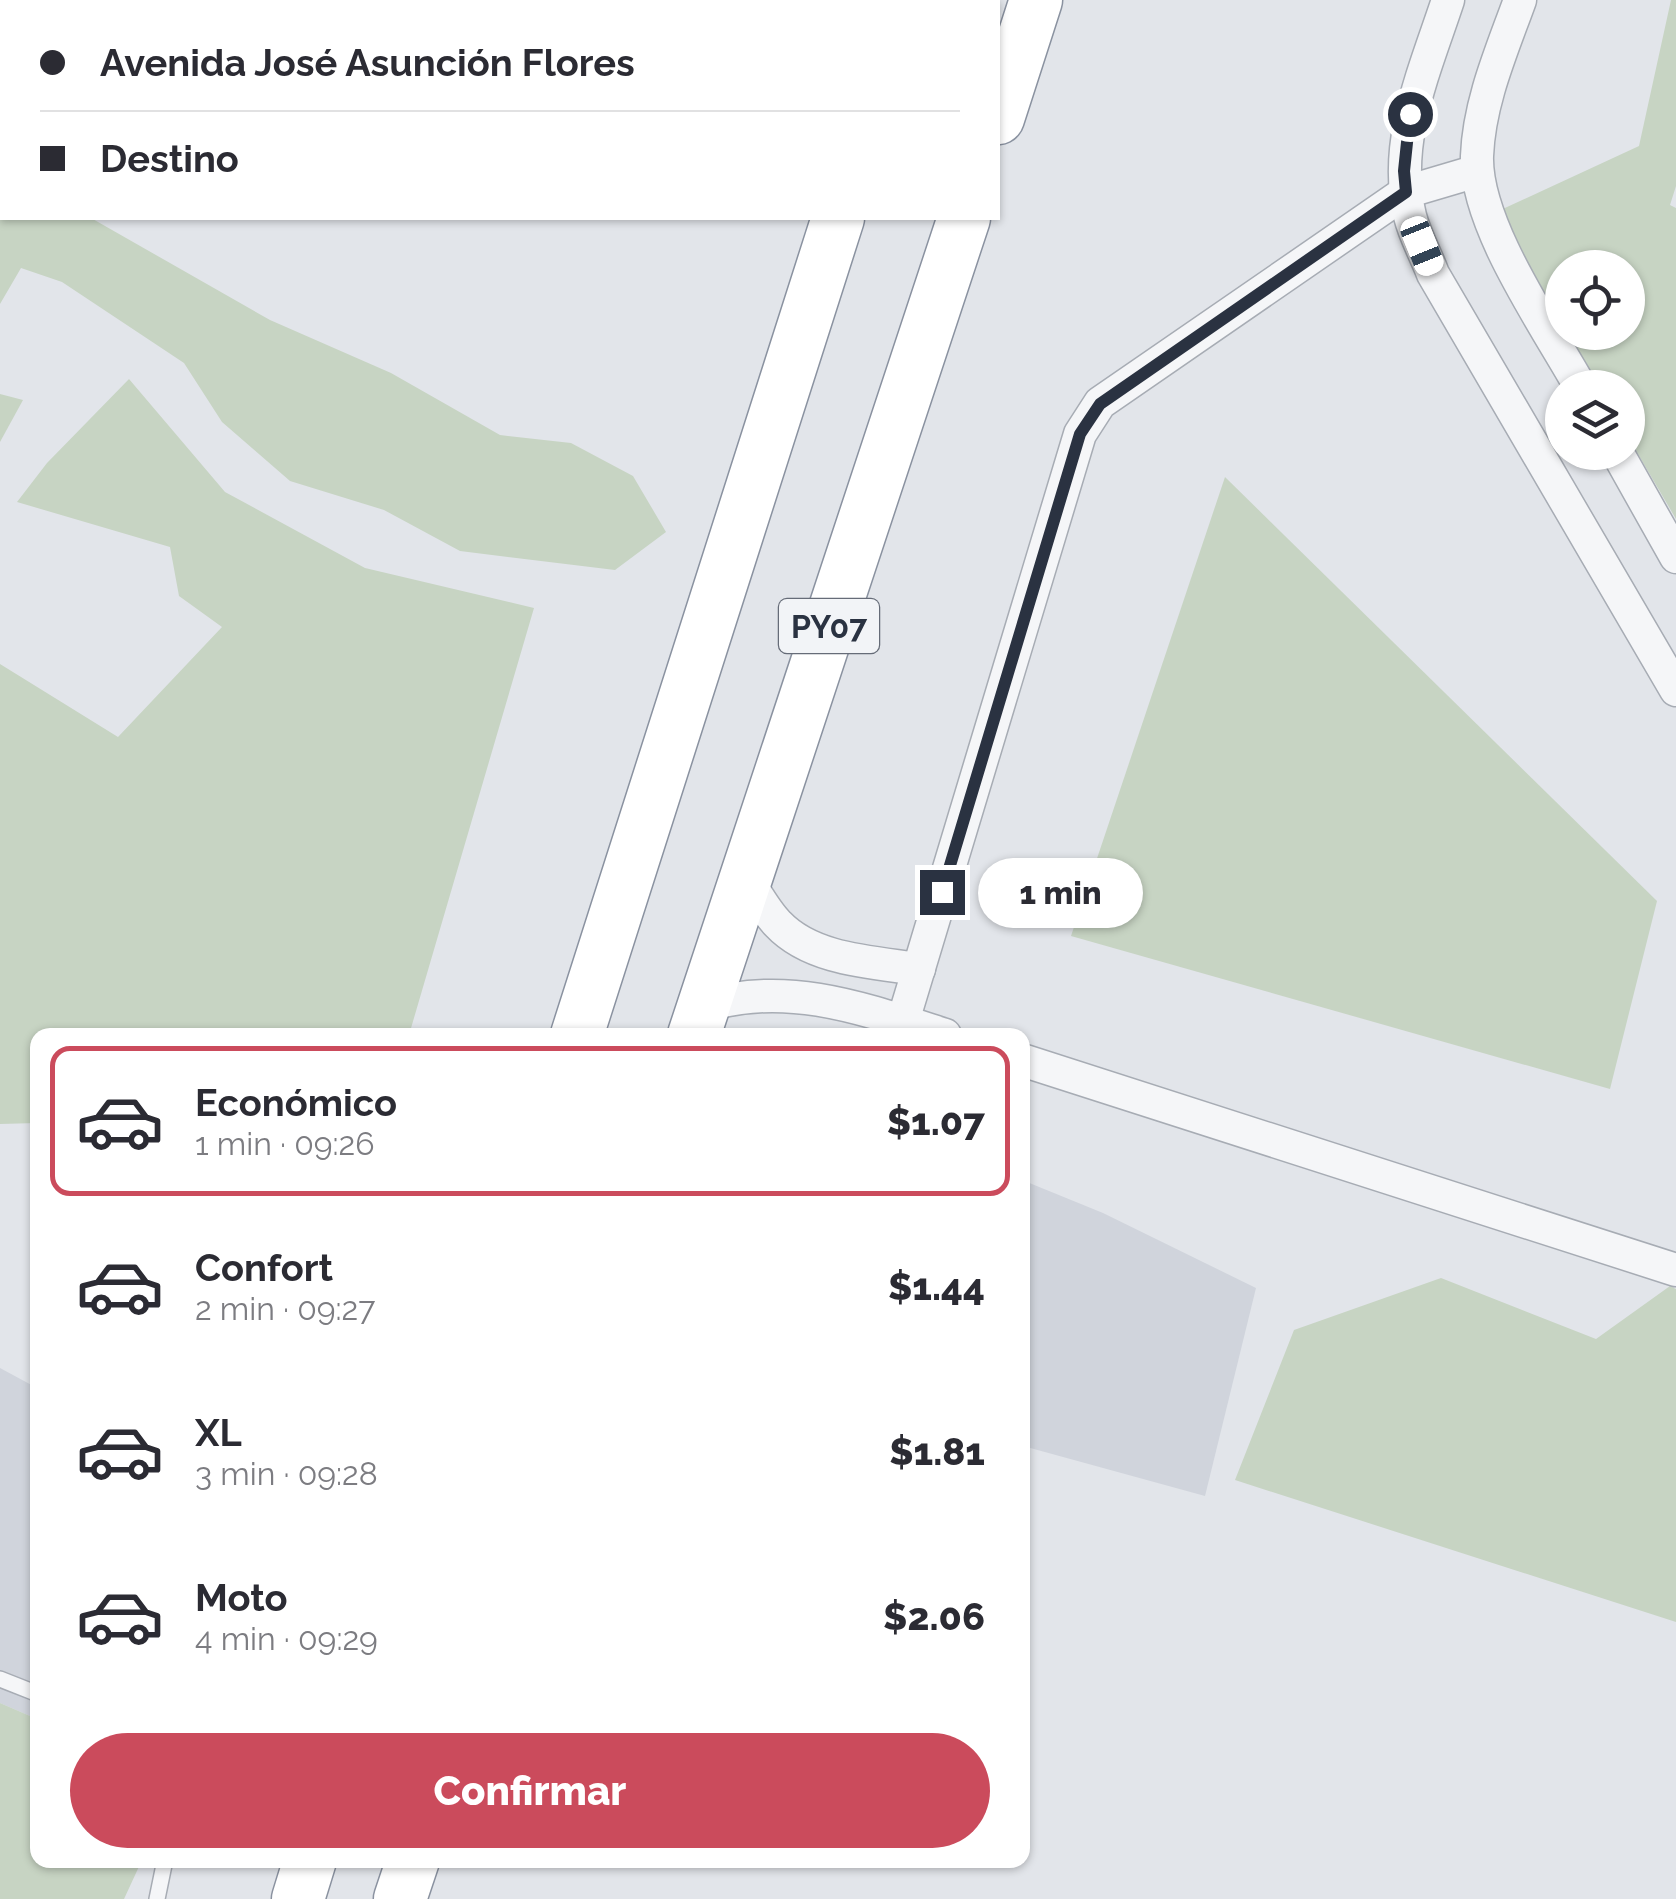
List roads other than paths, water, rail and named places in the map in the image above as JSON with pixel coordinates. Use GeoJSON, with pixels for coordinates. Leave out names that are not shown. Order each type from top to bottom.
{"type":"FeatureCollection","features":[{"type":"Feature","properties":{"kind":"highway"},"geometry":{"type":"LineString","coordinates":[[1000,112],[1036,0]]}},
{"type":"Feature","properties":{"kind":"highway","name":"PY07"},"geometry":{"type":"LineString","coordinates":[[699,1020],[963,220]]}},
{"type":"Feature","properties":{"kind":"highway"},"geometry":{"type":"LineString","coordinates":[[579,1028],[831,222]]}},
{"type":"Feature","properties":{"kind":"highway"},"geometry":{"type":"LineString","coordinates":[[298,1899],[308,1868]]}},
{"type":"Feature","properties":{"kind":"highway"},"geometry":{"type":"LineString","coordinates":[[400,1899],[410,1868]]}},
{"type":"Feature","properties":{"kind":"street"},"geometry":{"type":"LineString","coordinates":[[1448,0],[1410,114],[1404,171],[1411,218],[1433,274],[1676,690]]}},
{"type":"Feature","properties":{"kind":"street"},"geometry":{"type":"LineString","coordinates":[[1520,0],[1484,102],[1479,188],[1499,240],[1571,370]]}},
{"type":"Feature","properties":{"kind":"street"},"geometry":{"type":"LineString","coordinates":[[903,1022],[1080,434],[1088,419],[1100,404],[1406,192],[1478,170]]}},
{"type":"Feature","properties":{"kind":"street"},"geometry":{"type":"LineString","coordinates":[[1628,470],[1676,558]]}},
{"type":"Feature","properties":{"kind":"street"},"geometry":{"type":"LineString","coordinates":[[746,878],[776,922],[794,938],[840,955],[919,969]]}},
{"type":"Feature","properties":{"kind":"street"},"geometry":{"type":"LineString","coordinates":[[827,1002],[840,955]]}},
{"type":"Feature","properties":{"kind":"street"},"geometry":{"type":"LineString","coordinates":[[699,1020],[733,996],[776,993],[827,1002],[922,1028]]}},
{"type":"Feature","properties":{"kind":"street"},"geometry":{"type":"LineString","coordinates":[[1030,1063],[1676,1270]]}},
{"type":"Feature","properties":{"kind":"lane"},"geometry":{"type":"LineString","coordinates":[[0,1679],[30,1691]]}},
{"type":"Feature","properties":{"kind":"lane"},"geometry":{"type":"LineString","coordinates":[[156,1899],[163,1868]]}}]}
